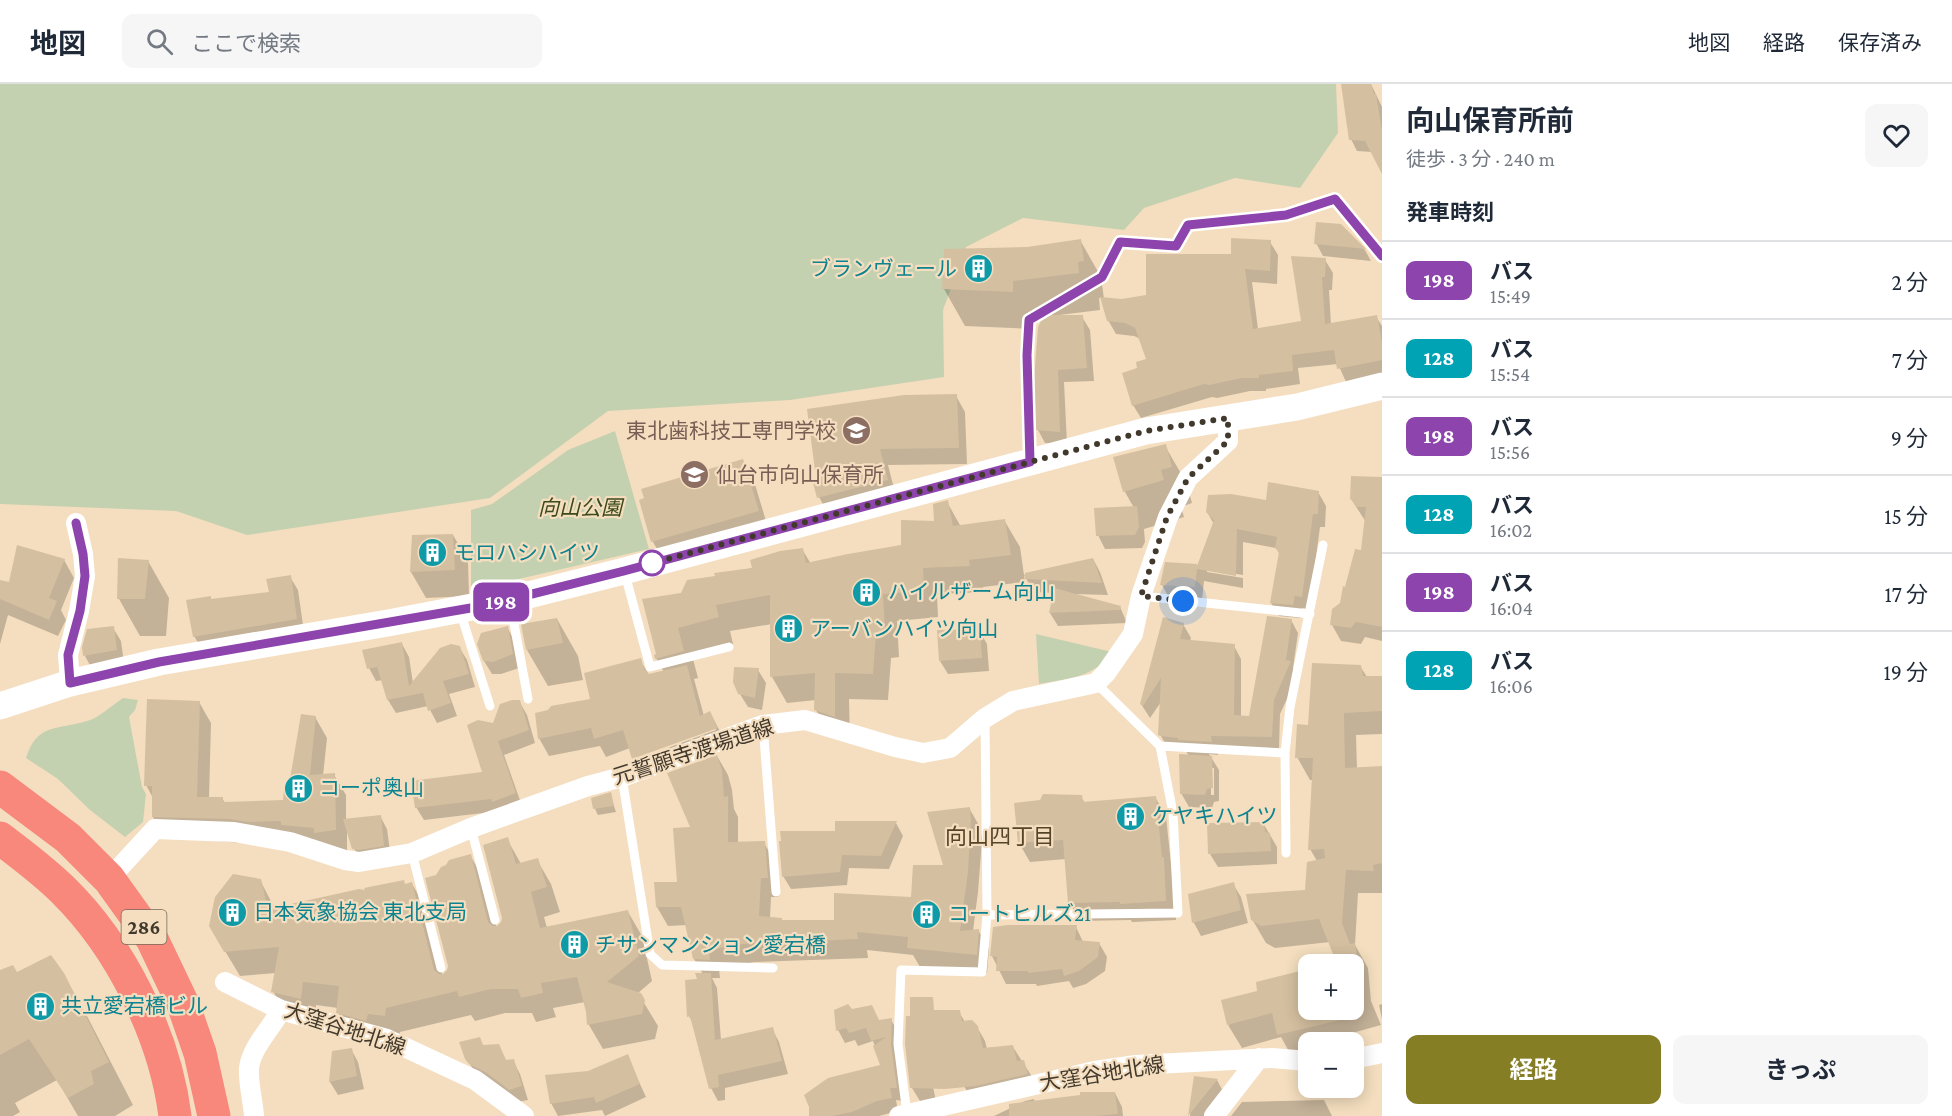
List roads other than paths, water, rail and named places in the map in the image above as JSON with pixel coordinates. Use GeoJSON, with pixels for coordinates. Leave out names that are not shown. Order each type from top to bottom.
{"type":"FeatureCollection","features":[{"type":"Feature","properties":{"kind":"highway","name":"286"},"geometry":{"type":"LineString","coordinates":[[0,787],[68,838],[109,879],[153,939],[183,1004],[200,1053],[214,1116]]}},
{"type":"Feature","properties":{"kind":"highway","name":"286"},"geometry":{"type":"LineString","coordinates":[[0,838],[38,867],[65,892],[93,924],[131,983],[156,1038],[166,1070],[175,1116]]}},
{"type":"Feature","properties":{"kind":"street"},"geometry":{"type":"LineString","coordinates":[[0,706],[70,683],[159,662],[509,600],[1146,431],[1297,407],[1382,386]]}},
{"type":"Feature","properties":{"kind":"street"},"geometry":{"type":"LineString","coordinates":[[1096,683],[1106,673],[1133,634],[1141,596],[1167,517],[1188,478],[1228,441],[1228,418]]}},
{"type":"Feature","properties":{"kind":"street"},"geometry":{"type":"LineString","coordinates":[[70,683],[68,655],[80,611],[85,576],[76,523]]}},
{"type":"Feature","properties":{"kind":"street","name":"元誓願寺渡場道線"},"geometry":{"type":"LineString","coordinates":[[109,879],[155,829],[234,832],[290,842],[345,860],[359,862],[412,853],[471,828],[588,786],[622,777],[763,725],[805,720],[923,753],[950,748],[985,718],[1013,701],[1096,683]]}},
{"type":"Feature","properties":{"kind":"street","name":"大窪谷地北線"},"geometry":{"type":"LineString","coordinates":[[225,982],[281,1010],[387,1039],[475,1080],[524,1116]]}},
{"type":"Feature","properties":{"kind":"street"},"geometry":{"type":"LineString","coordinates":[[254,1116],[249,1067],[260,1041],[281,1010]]}},
{"type":"Feature","properties":{"kind":"street"},"geometry":{"type":"LineString","coordinates":[[1364,1057],[1382,1053]]}},
{"type":"Feature","properties":{"kind":"street"},"geometry":{"type":"LineString","coordinates":[[1214,1116],[1259,1058]]}},
{"type":"Feature","properties":{"kind":"street","name":"大窪谷地北線"},"geometry":{"type":"LineString","coordinates":[[903,1115],[967,1108],[1095,1071],[1136,1065],[1259,1058],[1298,1060]]}},
{"type":"Feature","properties":{"kind":"lane"},"geometry":{"type":"LineString","coordinates":[[1030,462],[1027,355],[1029,320],[1102,277],[1120,242],[1176,246],[1188,225],[1286,215],[1335,199],[1382,256]]}},
{"type":"Feature","properties":{"kind":"lane"},"geometry":{"type":"LineString","coordinates":[[1286,853],[1285,753],[1290,707],[1323,545]]}},
{"type":"Feature","properties":{"kind":"lane"},"geometry":{"type":"LineString","coordinates":[[624,571],[650,667],[729,646]]}},
{"type":"Feature","properties":{"kind":"lane"},"geometry":{"type":"LineString","coordinates":[[1141,596],[1310,615]]}},
{"type":"Feature","properties":{"kind":"lane"},"geometry":{"type":"LineString","coordinates":[[509,600],[528,699]]}},
{"type":"Feature","properties":{"kind":"lane"},"geometry":{"type":"LineString","coordinates":[[460,610],[490,706]]}},
{"type":"Feature","properties":{"kind":"lane"},"geometry":{"type":"LineString","coordinates":[[987,915],[1178,913],[1173,813],[1160,746],[1096,683]]}},
{"type":"Feature","properties":{"kind":"lane"},"geometry":{"type":"LineString","coordinates":[[903,1115],[898,1044],[901,970],[982,972],[987,915],[985,718]]}},
{"type":"Feature","properties":{"kind":"lane"},"geometry":{"type":"LineString","coordinates":[[763,725],[776,892]]}},
{"type":"Feature","properties":{"kind":"lane"},"geometry":{"type":"LineString","coordinates":[[1160,746],[1285,753]]}},
{"type":"Feature","properties":{"kind":"lane"},"geometry":{"type":"LineString","coordinates":[[622,777],[650,954],[662,965],[773,968]]}},
{"type":"Feature","properties":{"kind":"lane"},"geometry":{"type":"LineString","coordinates":[[471,828],[495,920]]}},
{"type":"Feature","properties":{"kind":"lane"},"geometry":{"type":"LineString","coordinates":[[412,853],[441,968]]}},
{"type":"Feature","properties":{"kind":"place","name":"ブランヴェール"},"geometry":{"type":"Point","coordinates":[978,269]}},
{"type":"Feature","properties":{"kind":"place","name":"東北歯科技工専門学校"},"geometry":{"type":"Point","coordinates":[857,431]}},
{"type":"Feature","properties":{"kind":"place","name":"仙台市向山保育所"},"geometry":{"type":"Point","coordinates":[695,475]}},
{"type":"Feature","properties":{"kind":"place","name":"モロハシハイツ"},"geometry":{"type":"Point","coordinates":[433,553]}},
{"type":"Feature","properties":{"kind":"place","name":"ハイルザーム向山"},"geometry":{"type":"Point","coordinates":[867,592]}},
{"type":"Feature","properties":{"kind":"place","name":"アーバンハイツ向山"},"geometry":{"type":"Point","coordinates":[789,629]}},
{"type":"Feature","properties":{"kind":"place","name":"コーポ奥山"},"geometry":{"type":"Point","coordinates":[298,788]}},
{"type":"Feature","properties":{"kind":"place","name":"ケヤキハイツ"},"geometry":{"type":"Point","coordinates":[1131,816]}},
{"type":"Feature","properties":{"kind":"place","name":"日本気象協会 東北支局"},"geometry":{"type":"Point","coordinates":[232,912]}},
{"type":"Feature","properties":{"kind":"place","name":"コートヒルズ21"},"geometry":{"type":"Point","coordinates":[927,914]}},
{"type":"Feature","properties":{"kind":"place","name":"チサンマンション愛宕橋"},"geometry":{"type":"Point","coordinates":[574,945]}},
{"type":"Feature","properties":{"kind":"place","name":"共立愛宕橋ビル"},"geometry":{"type":"Point","coordinates":[40,1006]}},
{"type":"Feature","properties":{"kind":"district","name":"向山四丁目"},"geometry":{"type":"Point","coordinates":[1000,836]}},
{"type":"Feature","properties":{"kind":"park label","name":"向山公園"},"geometry":{"type":"Point","coordinates":[580,508]}}]}
